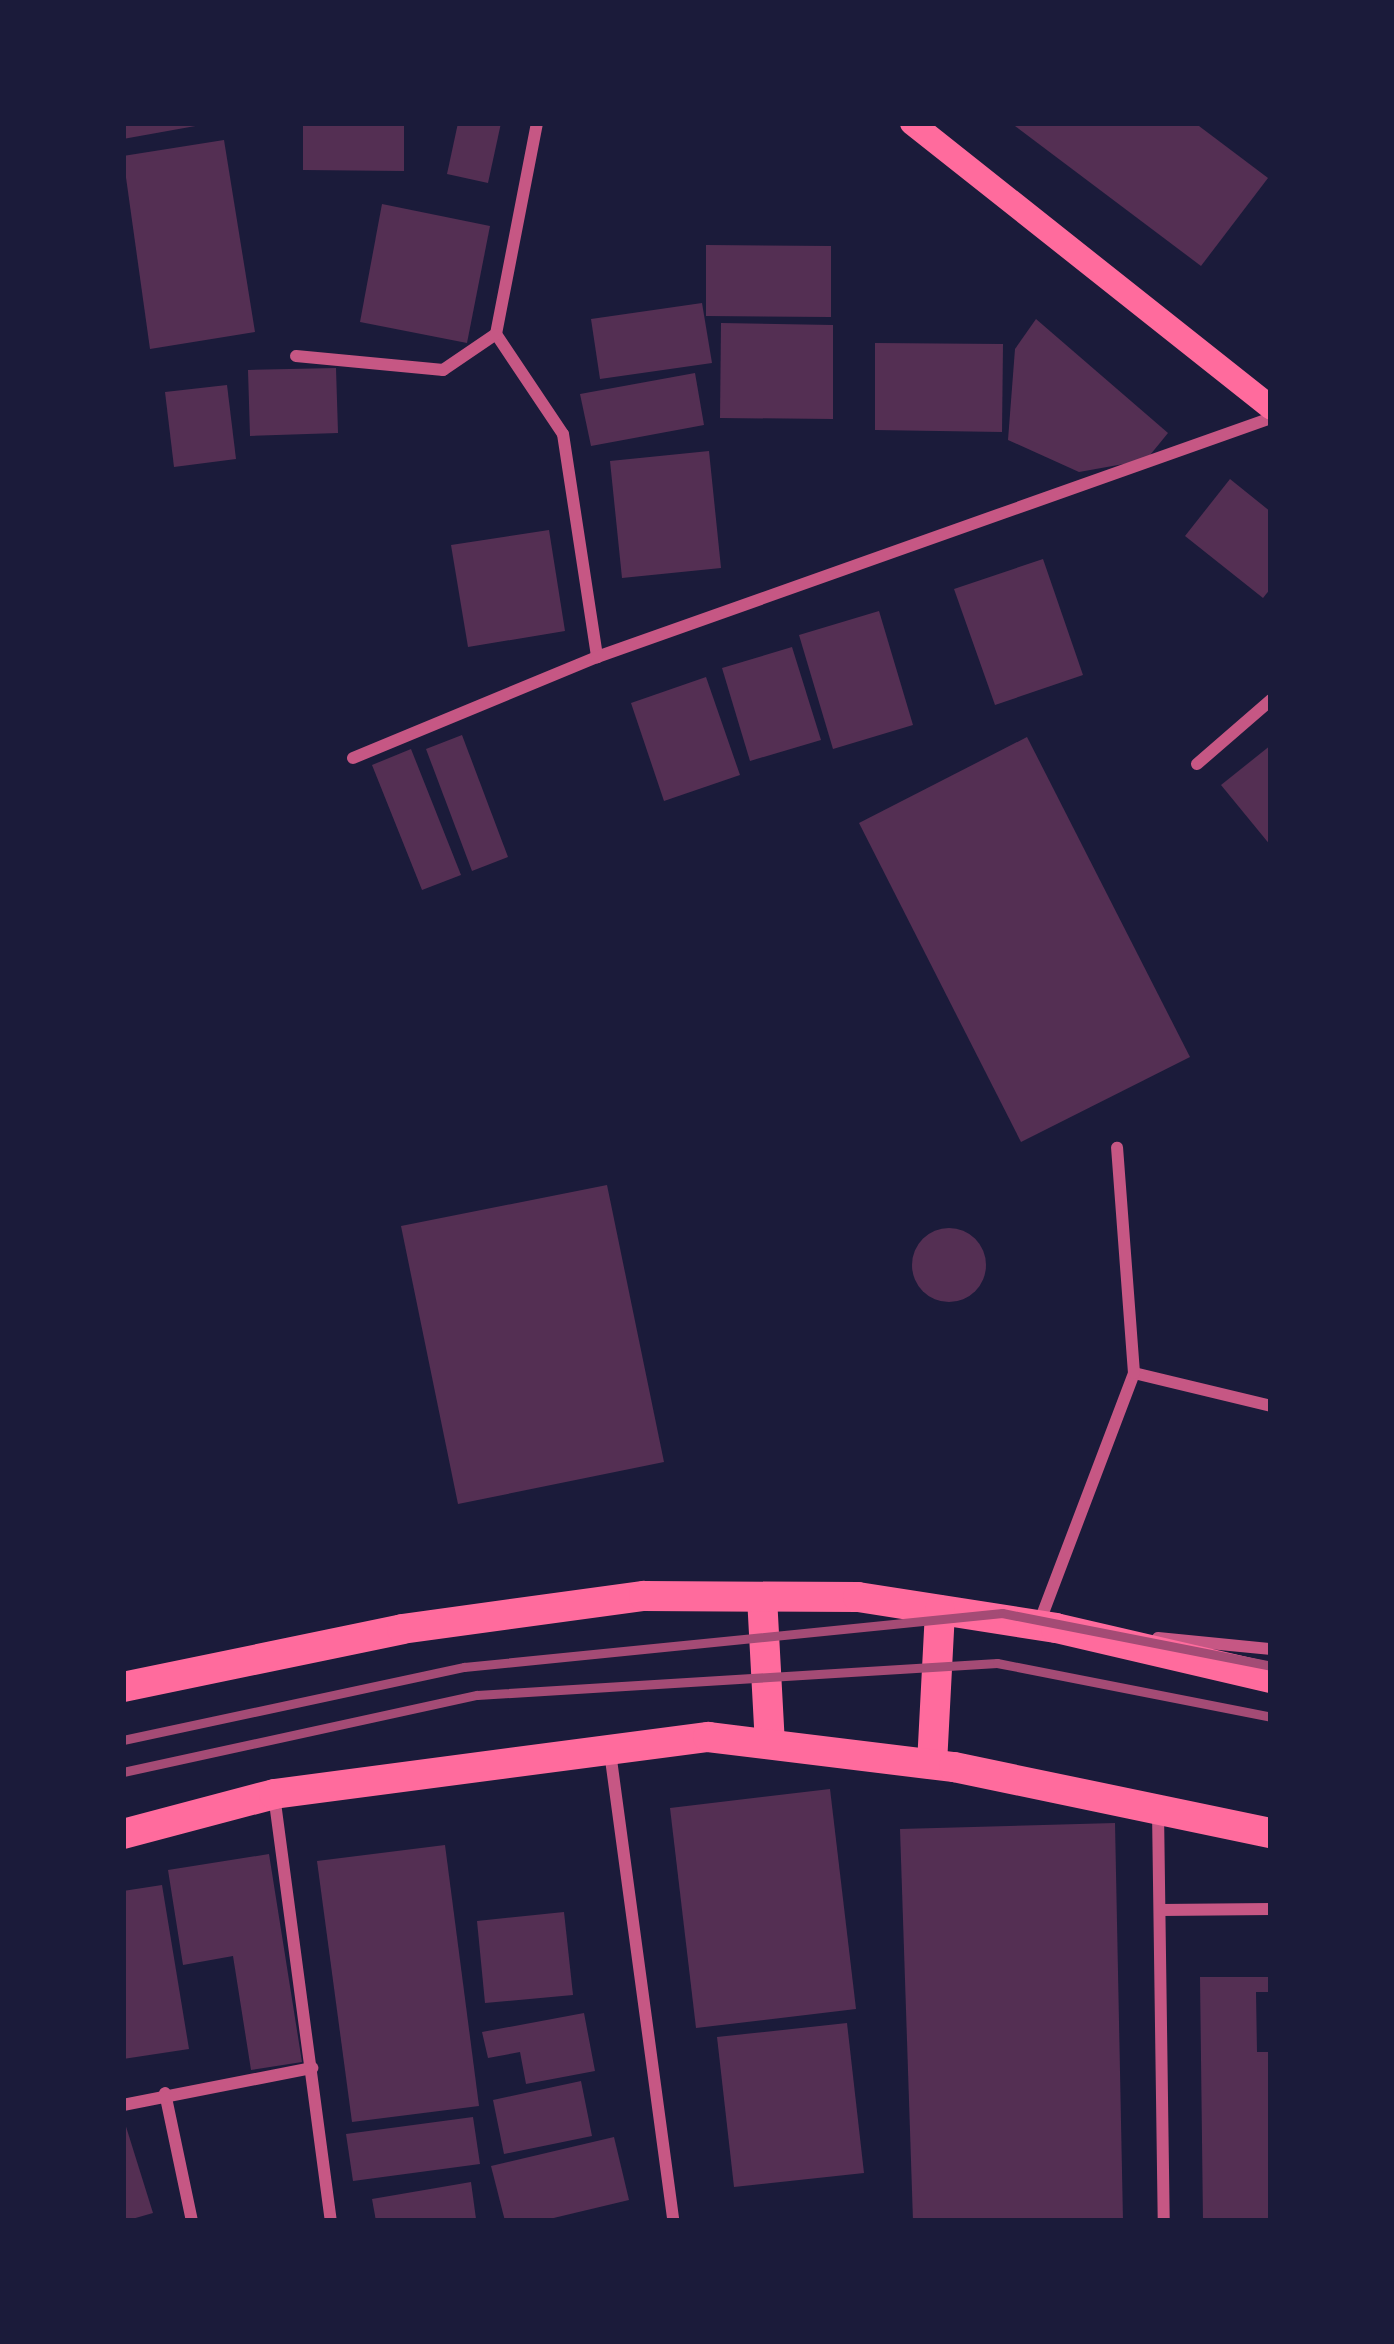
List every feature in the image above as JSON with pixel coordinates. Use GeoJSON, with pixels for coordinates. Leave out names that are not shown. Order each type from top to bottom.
{"type":"FeatureCollection","features":[{"type":"Feature","properties":{"kind":"main road"},"geometry":{"type":"LineString","coordinates":[[913,123],[1271,407]]}},
{"type":"Feature","properties":{"kind":"main road"},"geometry":{"type":"LineString","coordinates":[[123,1687],[446,1623],[644,1596],[858,1597],[1047,1627],[1271,1678]]}},
{"type":"Feature","properties":{"kind":"main road"},"geometry":{"type":"LineString","coordinates":[[763,1597],[770,1744]]}},
{"type":"Feature","properties":{"kind":"main road"},"geometry":{"type":"LineString","coordinates":[[932,1765],[940,1610]]}},
{"type":"Feature","properties":{"kind":"main road"},"geometry":{"type":"LineString","coordinates":[[123,1834],[274,1794],[708,1737],[932,1765],[1271,1833]]}},
{"type":"Feature","properties":{"kind":"street"},"geometry":{"type":"LineString","coordinates":[[296,356],[443,370],[496,334],[537,123]]}},
{"type":"Feature","properties":{"kind":"street"},"geometry":{"type":"LineString","coordinates":[[496,334],[563,434],[597,657]]}},
{"type":"Feature","properties":{"kind":"street"},"geometry":{"type":"LineString","coordinates":[[353,758],[597,657],[1271,418]]}},
{"type":"Feature","properties":{"kind":"street"},"geometry":{"type":"LineString","coordinates":[[1198,764],[1271,700]]}},
{"type":"Feature","properties":{"kind":"street"},"geometry":{"type":"LineString","coordinates":[[1117,1148],[1134,1372],[1047,1627],[1271,1648]]}},
{"type":"Feature","properties":{"kind":"street"},"geometry":{"type":"LineString","coordinates":[[1134,1372],[1271,1406]]}},
{"type":"Feature","properties":{"kind":"street"},"geometry":{"type":"LineString","coordinates":[[610,1750],[674,2221]]}},
{"type":"Feature","properties":{"kind":"street"},"geometry":{"type":"LineString","coordinates":[[274,1794],[331,2221]]}},
{"type":"Feature","properties":{"kind":"street"},"geometry":{"type":"LineString","coordinates":[[1158,1811],[1164,2221]]}},
{"type":"Feature","properties":{"kind":"street"},"geometry":{"type":"LineString","coordinates":[[1160,1910],[1271,1910]]}},
{"type":"Feature","properties":{"kind":"street"},"geometry":{"type":"LineString","coordinates":[[123,2104],[312,2068]]}},
{"type":"Feature","properties":{"kind":"street"},"geometry":{"type":"LineString","coordinates":[[165,2093],[192,2221]]}},
{"type":"Feature","properties":{"kind":"building"},"geometry":{"type":"Polygon","coordinates":[[[123,123],[201,123],[201,125],[123,139],[123,123]]]}},
{"type":"Feature","properties":{"kind":"building"},"geometry":{"type":"Polygon","coordinates":[[[303,123],[404,123],[404,171],[303,170],[303,123]]]}},
{"type":"Feature","properties":{"kind":"building"},"geometry":{"type":"Polygon","coordinates":[[[458,123],[501,123],[488,183],[447,174],[458,123]]]}},
{"type":"Feature","properties":{"kind":"building"},"geometry":{"type":"Polygon","coordinates":[[[1011,123],[1195,123],[1268,178],[1201,266],[1011,123]]]}},
{"type":"Feature","properties":{"kind":"building"},"geometry":{"type":"Polygon","coordinates":[[[224,140],[255,332],[150,349],[123,156],[224,140]]]}},
{"type":"Feature","properties":{"kind":"building"},"geometry":{"type":"Polygon","coordinates":[[[382,204],[490,226],[467,343],[360,322],[382,204]]]}},
{"type":"Feature","properties":{"kind":"building"},"geometry":{"type":"Polygon","coordinates":[[[706,245],[831,246],[831,317],[706,316],[706,245]]]}},
{"type":"Feature","properties":{"kind":"building"},"geometry":{"type":"Polygon","coordinates":[[[702,303],[712,363],[600,379],[591,319],[702,303]]]}},
{"type":"Feature","properties":{"kind":"building"},"geometry":{"type":"Polygon","coordinates":[[[1036,319],[1168,433],[1146,460],[1079,472],[1008,440],[1015,349],[1036,319]]]}},
{"type":"Feature","properties":{"kind":"building"},"geometry":{"type":"Polygon","coordinates":[[[721,323],[833,325],[833,419],[720,418],[721,323]]]}},
{"type":"Feature","properties":{"kind":"building"},"geometry":{"type":"Polygon","coordinates":[[[875,343],[1003,344],[1002,432],[875,430],[875,343]]]}},
{"type":"Feature","properties":{"kind":"building"},"geometry":{"type":"Polygon","coordinates":[[[336,368],[338,433],[250,436],[248,370],[336,368]]]}},
{"type":"Feature","properties":{"kind":"building"},"geometry":{"type":"Polygon","coordinates":[[[695,373],[704,425],[591,446],[580,394],[695,373]]]}},
{"type":"Feature","properties":{"kind":"building"},"geometry":{"type":"Polygon","coordinates":[[[227,385],[236,459],[174,467],[165,392],[227,385]]]}},
{"type":"Feature","properties":{"kind":"building"},"geometry":{"type":"Polygon","coordinates":[[[709,451],[721,568],[622,578],[610,461],[709,451]]]}},
{"type":"Feature","properties":{"kind":"building"},"geometry":{"type":"Polygon","coordinates":[[[1230,479],[1271,512],[1271,588],[1263,598],[1185,536],[1230,479]]]}},
{"type":"Feature","properties":{"kind":"building"},"geometry":{"type":"Polygon","coordinates":[[[549,530],[565,631],[468,647],[451,545],[549,530]]]}},
{"type":"Feature","properties":{"kind":"building"},"geometry":{"type":"Polygon","coordinates":[[[1043,559],[1083,675],[995,705],[954,589],[1043,559]]]}},
{"type":"Feature","properties":{"kind":"building"},"geometry":{"type":"Polygon","coordinates":[[[879,611],[913,725],[833,749],[799,635],[879,611]]]}},
{"type":"Feature","properties":{"kind":"building"},"geometry":{"type":"Polygon","coordinates":[[[792,647],[821,740],[750,761],[722,668],[792,647]]]}},
{"type":"Feature","properties":{"kind":"building"},"geometry":{"type":"Polygon","coordinates":[[[706,677],[740,775],[664,801],[631,703],[706,677]]]}},
{"type":"Feature","properties":{"kind":"building"},"geometry":{"type":"Polygon","coordinates":[[[462,735],[508,857],[472,871],[426,749],[462,735]]]}},
{"type":"Feature","properties":{"kind":"building"},"geometry":{"type":"Polygon","coordinates":[[[1027,737],[1190,1057],[1021,1142],[859,823],[1027,737]]]}},
{"type":"Feature","properties":{"kind":"building"},"geometry":{"type":"Polygon","coordinates":[[[1271,745],[1271,846],[1221,785],[1271,745]]]}},
{"type":"Feature","properties":{"kind":"building"},"geometry":{"type":"Polygon","coordinates":[[[411,749],[461,875],[422,890],[372,765],[411,749]]]}},
{"type":"Feature","properties":{"kind":"building"},"geometry":{"type":"Polygon","coordinates":[[[607,1185],[664,1462],[458,1504],[401,1226],[607,1185]]]}},
{"type":"Feature","properties":{"kind":"building"},"geometry":{"type":"Polygon","coordinates":[[[949,1228],[976,1238],[986,1265],[976,1292],[949,1302],[922,1292],[912,1265],[922,1238],[949,1228]]]}},
{"type":"Feature","properties":{"kind":"building"},"geometry":{"type":"Polygon","coordinates":[[[830,1789],[856,2009],[696,2028],[670,1808],[830,1789]]]}},
{"type":"Feature","properties":{"kind":"building"},"geometry":{"type":"Polygon","coordinates":[[[1115,1823],[1123,2221],[913,2221],[900,1829],[1115,1823]]]}},
{"type":"Feature","properties":{"kind":"building"},"geometry":{"type":"Polygon","coordinates":[[[445,1845],[479,2106],[352,2122],[317,1861],[445,1845]]]}},
{"type":"Feature","properties":{"kind":"building"},"geometry":{"type":"Polygon","coordinates":[[[269,1854],[302,2062],[251,2070],[233,1956],[183,1965],[168,1870],[269,1854]]]}},
{"type":"Feature","properties":{"kind":"building"},"geometry":{"type":"Polygon","coordinates":[[[162,1885],[189,2049],[123,2059],[123,1891],[162,1885]]]}},
{"type":"Feature","properties":{"kind":"building"},"geometry":{"type":"Polygon","coordinates":[[[564,1912],[573,1995],[485,2003],[477,1921],[564,1912]]]}},
{"type":"Feature","properties":{"kind":"building"},"geometry":{"type":"Polygon","coordinates":[[[1200,1977],[1271,1977],[1271,1992],[1256,1992],[1257,2052],[1271,2052],[1271,2220],[1203,2221],[1200,1977]]]}},
{"type":"Feature","properties":{"kind":"building"},"geometry":{"type":"Polygon","coordinates":[[[584,2013],[595,2071],[526,2084],[520,2052],[488,2058],[482,2032],[584,2013]]]}},
{"type":"Feature","properties":{"kind":"building"},"geometry":{"type":"Polygon","coordinates":[[[847,2023],[864,2173],[734,2187],[717,2037],[847,2023]]]}},
{"type":"Feature","properties":{"kind":"building"},"geometry":{"type":"Polygon","coordinates":[[[581,2081],[592,2136],[504,2154],[493,2100],[581,2081]]]}},
{"type":"Feature","properties":{"kind":"building"},"geometry":{"type":"Polygon","coordinates":[[[123,2117],[153,2213],[125,2221],[123,2221],[123,2117]]]}},
{"type":"Feature","properties":{"kind":"building"},"geometry":{"type":"Polygon","coordinates":[[[473,2117],[480,2164],[353,2181],[346,2134],[473,2117]]]}},
{"type":"Feature","properties":{"kind":"building"},"geometry":{"type":"Polygon","coordinates":[[[614,2137],[629,2200],[541,2221],[505,2221],[491,2166],[614,2137]]]}},
{"type":"Feature","properties":{"kind":"building"},"geometry":{"type":"Polygon","coordinates":[[[471,2182],[476,2219],[376,2221],[372,2199],[471,2182]]]}},
{"type":"Feature","properties":{"kind":"railway"},"geometry":{"type":"LineString","coordinates":[[123,1740],[464,1667],[1002,1613],[1271,1666]]}},
{"type":"Feature","properties":{"kind":"railway"},"geometry":{"type":"LineString","coordinates":[[123,1772],[477,1695],[997,1663],[1271,1717]]}}]}
